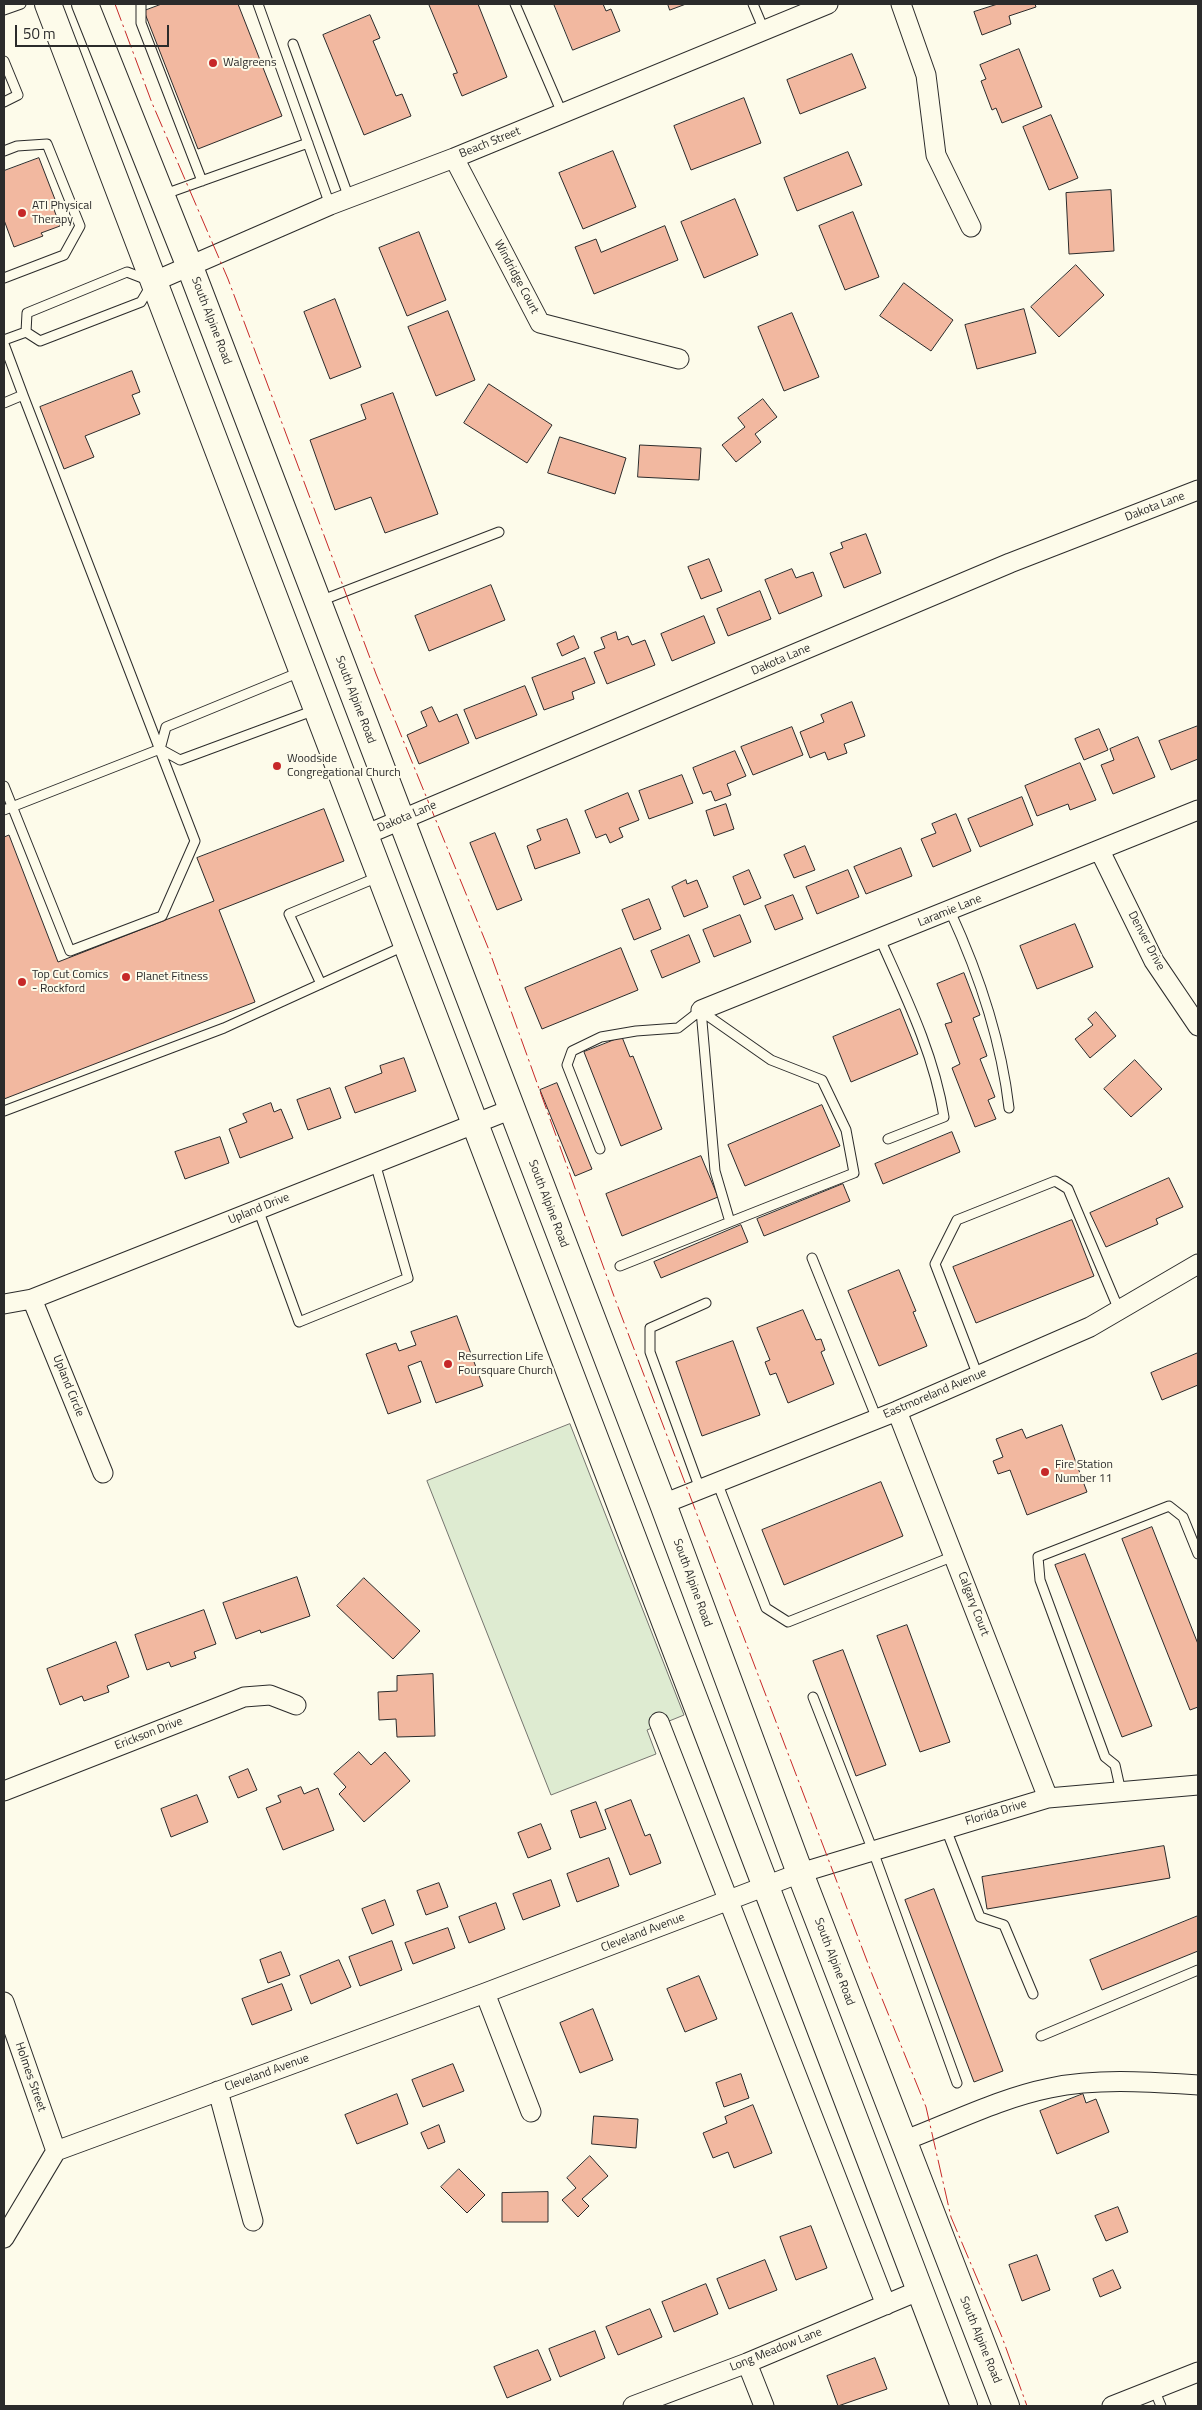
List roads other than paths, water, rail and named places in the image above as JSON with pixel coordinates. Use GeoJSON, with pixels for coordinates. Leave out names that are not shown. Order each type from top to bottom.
{"type":"FeatureCollection","features":[{"type":"Feature","properties":{"kind":"main road"},"geometry":{"type":"LineString","coordinates":[[48,4],[918,2291],[964,2406]]}},
{"type":"Feature","properties":{"kind":"main road","name":"South Alpine Road"},"geometry":{"type":"LineString","coordinates":[[85,4],[190,267],[663,1504],[800,1873],[1006,2406]]}},
{"type":"Feature","properties":{"kind":"street","name":"Beach Street"},"geometry":{"type":"LineString","coordinates":[[153,282],[330,205],[454,158],[828,4]]}},
{"type":"Feature","properties":{"kind":"street"},"geometry":{"type":"LineString","coordinates":[[901,4],[926,75],[936,155],[971,227]]}},
{"type":"Feature","properties":{"kind":"street","name":"Windridge Court"},"geometry":{"type":"LineString","coordinates":[[454,158],[540,323],[679,359]]}},
{"type":"Feature","properties":{"kind":"street","name":"Dakota Lane"},"geometry":{"type":"LineString","coordinates":[[365,835],[1010,563],[1198,490]]}},
{"type":"Feature","properties":{"kind":"street","name":"Laramie Lane"},"geometry":{"type":"LineString","coordinates":[[701,1010],[1198,810]]}},
{"type":"Feature","properties":{"kind":"street","name":"Denver Drive"},"geometry":{"type":"LineString","coordinates":[[1100,851],[1154,961],[1198,1026]]}},
{"type":"Feature","properties":{"kind":"street","name":"Upland Drive"},"geometry":{"type":"LineString","coordinates":[[4,1304],[32,1299],[512,1109]]}},
{"type":"Feature","properties":{"kind":"street","name":"Eastmoreland Avenue"},"geometry":{"type":"LineString","coordinates":[[663,1504],[897,1411],[1090,1327],[1198,1264]]}},
{"type":"Feature","properties":{"kind":"street","name":"Upland Circle"},"geometry":{"type":"LineString","coordinates":[[32,1299],[103,1473]]}},
{"type":"Feature","properties":{"kind":"street","name":"Calgary Court"},"geometry":{"type":"LineString","coordinates":[[897,1411],[1048,1798]]}},
{"type":"Feature","properties":{"kind":"street","name":"Erickson Drive"},"geometry":{"type":"LineString","coordinates":[[4,1790],[244,1697],[270,1695],[296,1705]]}},
{"type":"Feature","properties":{"kind":"street"},"geometry":{"type":"LineString","coordinates":[[659,1722],[886,2305]]}},
{"type":"Feature","properties":{"kind":"street","name":"Florida Drive"},"geometry":{"type":"LineString","coordinates":[[800,1873],[1048,1798],[1198,1785]]}},
{"type":"Feature","properties":{"kind":"street","name":"Cleveland Avenue"},"geometry":{"type":"LineString","coordinates":[[56,2151],[485,1993],[800,1873]]}},
{"type":"Feature","properties":{"kind":"street"},"geometry":{"type":"LineString","coordinates":[[485,1993],[531,2112]]}},
{"type":"Feature","properties":{"kind":"street","name":"Holmes Street"},"geometry":{"type":"LineString","coordinates":[[4,2002],[56,2151]]}},
{"type":"Feature","properties":{"kind":"street"},"geometry":{"type":"LineString","coordinates":[[903,2141],[1028,2093],[1052,2087],[1098,2083],[1191,2085]]}},
{"type":"Feature","properties":{"kind":"street","name":"Cleveland Avenue"},"geometry":{"type":"LineString","coordinates":[[218,2091],[253,2221]]}},
{"type":"Feature","properties":{"kind":"street"},"geometry":{"type":"LineString","coordinates":[[4,2238],[56,2151]]}},
{"type":"Feature","properties":{"kind":"street","name":"Long Meadow Lane"},"geometry":{"type":"LineString","coordinates":[[633,2406],[747,2363],[918,2291]]}},
{"type":"Feature","properties":{"kind":"street"},"geometry":{"type":"LineString","coordinates":[[747,2363],[764,2406]]}},
{"type":"Feature","properties":{"kind":"street"},"geometry":{"type":"LineString","coordinates":[[1112,2406],[1158,2398],[1198,2372]]}},
{"type":"Feature","properties":{"kind":"lane"},"geometry":{"type":"LineString","coordinates":[[4,10],[21,4]]}},
{"type":"Feature","properties":{"kind":"lane"},"geometry":{"type":"LineString","coordinates":[[141,4],[141,23],[202,181]]}},
{"type":"Feature","properties":{"kind":"lane"},"geometry":{"type":"LineString","coordinates":[[258,4],[330,205]]}},
{"type":"Feature","properties":{"kind":"lane"},"geometry":{"type":"LineString","coordinates":[[515,4],[562,113]]}},
{"type":"Feature","properties":{"kind":"lane"},"geometry":{"type":"LineString","coordinates":[[753,4],[764,30]]}},
{"type":"Feature","properties":{"kind":"lane"},"geometry":{"type":"LineString","coordinates":[[293,44],[349,198]]}},
{"type":"Feature","properties":{"kind":"lane"},"geometry":{"type":"LineString","coordinates":[[4,61],[18,96],[4,102]]}},
{"type":"Feature","properties":{"kind":"lane"},"geometry":{"type":"LineString","coordinates":[[162,196],[308,143]]}},
{"type":"Feature","properties":{"kind":"lane"},"geometry":{"type":"LineString","coordinates":[[4,151],[17,146],[47,144],[80,226],[64,255],[4,278]]}},
{"type":"Feature","properties":{"kind":"lane"},"geometry":{"type":"LineString","coordinates":[[127,272],[153,282],[142,302],[40,341],[26,332],[27,314],[127,272]]}},
{"type":"Feature","properties":{"kind":"lane"},"geometry":{"type":"LineString","coordinates":[[4,786],[8,808],[70,951],[162,916],[195,841],[4,342],[26,332]]}},
{"type":"Feature","properties":{"kind":"lane"},"geometry":{"type":"LineString","coordinates":[[4,403],[23,395]]}},
{"type":"Feature","properties":{"kind":"lane"},"geometry":{"type":"LineString","coordinates":[[318,602],[499,532]]}},
{"type":"Feature","properties":{"kind":"lane"},"geometry":{"type":"LineString","coordinates":[[160,749],[166,727],[302,671]]}},
{"type":"Feature","properties":{"kind":"lane"},"geometry":{"type":"LineString","coordinates":[[160,749],[180,760],[317,709]]}},
{"type":"Feature","properties":{"kind":"lane"},"geometry":{"type":"LineString","coordinates":[[8,808],[160,749]]}},
{"type":"Feature","properties":{"kind":"lane"},"geometry":{"type":"LineString","coordinates":[[321,984],[289,914],[380,876]]}},
{"type":"Feature","properties":{"kind":"lane"},"geometry":{"type":"LineString","coordinates":[[950,911],[970,955],[985,996],[1005,1077],[1009,1108]]}},
{"type":"Feature","properties":{"kind":"lane"},"geometry":{"type":"LineString","coordinates":[[880,939],[923,1036],[940,1092],[944,1117],[888,1139]]}},
{"type":"Feature","properties":{"kind":"lane"},"geometry":{"type":"LineString","coordinates":[[4,1111],[224,1028],[406,945]]}},
{"type":"Feature","properties":{"kind":"lane"},"geometry":{"type":"LineString","coordinates":[[600,1149],[568,1065],[572,1051],[601,1037],[636,1031],[678,1028],[701,1010]]}},
{"type":"Feature","properties":{"kind":"lane"},"geometry":{"type":"LineString","coordinates":[[701,1010],[715,1171],[730,1222]]}},
{"type":"Feature","properties":{"kind":"lane"},"geometry":{"type":"LineString","coordinates":[[620,1266],[854,1173],[846,1130],[822,1080],[771,1060],[701,1010]]}},
{"type":"Feature","properties":{"kind":"lane"},"geometry":{"type":"LineString","coordinates":[[258,1209],[299,1322],[408,1278],[375,1162]]}},
{"type":"Feature","properties":{"kind":"lane"},"geometry":{"type":"LineString","coordinates":[[978,1376],[935,1264],[957,1220],[1054,1181],[1068,1189],[1119,1310]]}},
{"type":"Feature","properties":{"kind":"lane"},"geometry":{"type":"LineString","coordinates":[[812,1258],[877,1419]]}},
{"type":"Feature","properties":{"kind":"lane"},"geometry":{"type":"LineString","coordinates":[[706,1303],[650,1328],[650,1352],[709,1486],[766,1608],[788,1622],[954,1556]]}},
{"type":"Feature","properties":{"kind":"lane"},"geometry":{"type":"LineString","coordinates":[[1121,1792],[1115,1765],[1105,1758],[1040,1580],[1038,1557],[1169,1506],[1183,1517],[1198,1554]]}},
{"type":"Feature","properties":{"kind":"lane"},"geometry":{"type":"LineString","coordinates":[[813,1697],[957,2083]]}},
{"type":"Feature","properties":{"kind":"lane"},"geometry":{"type":"LineString","coordinates":[[946,1828],[980,1917],[1004,1925],[1033,1994]]}},
{"type":"Feature","properties":{"kind":"lane"},"geometry":{"type":"LineString","coordinates":[[1041,2036],[1198,1970]]}},
{"type":"Feature","properties":{"kind":"place","name":"Walgreens"},"geometry":{"type":"Point","coordinates":[213,63]}},
{"type":"Feature","properties":{"kind":"place","name":"ATI Physical Therapy"},"geometry":{"type":"Point","coordinates":[22,213]}},
{"type":"Feature","properties":{"kind":"place","name":"Woodside Congregational Church"},"geometry":{"type":"Point","coordinates":[277,766]}},
{"type":"Feature","properties":{"kind":"place","name":"Planet Fitness"},"geometry":{"type":"Point","coordinates":[126,977]}},
{"type":"Feature","properties":{"kind":"place","name":"Top Cut Comics - Rockford"},"geometry":{"type":"Point","coordinates":[22,982]}},
{"type":"Feature","properties":{"kind":"place","name":"Resurrection Life Foursquare Church"},"geometry":{"type":"Point","coordinates":[448,1364]}},
{"type":"Feature","properties":{"kind":"place","name":"Fire Station Number 11"},"geometry":{"type":"Point","coordinates":[1045,1472]}}]}
